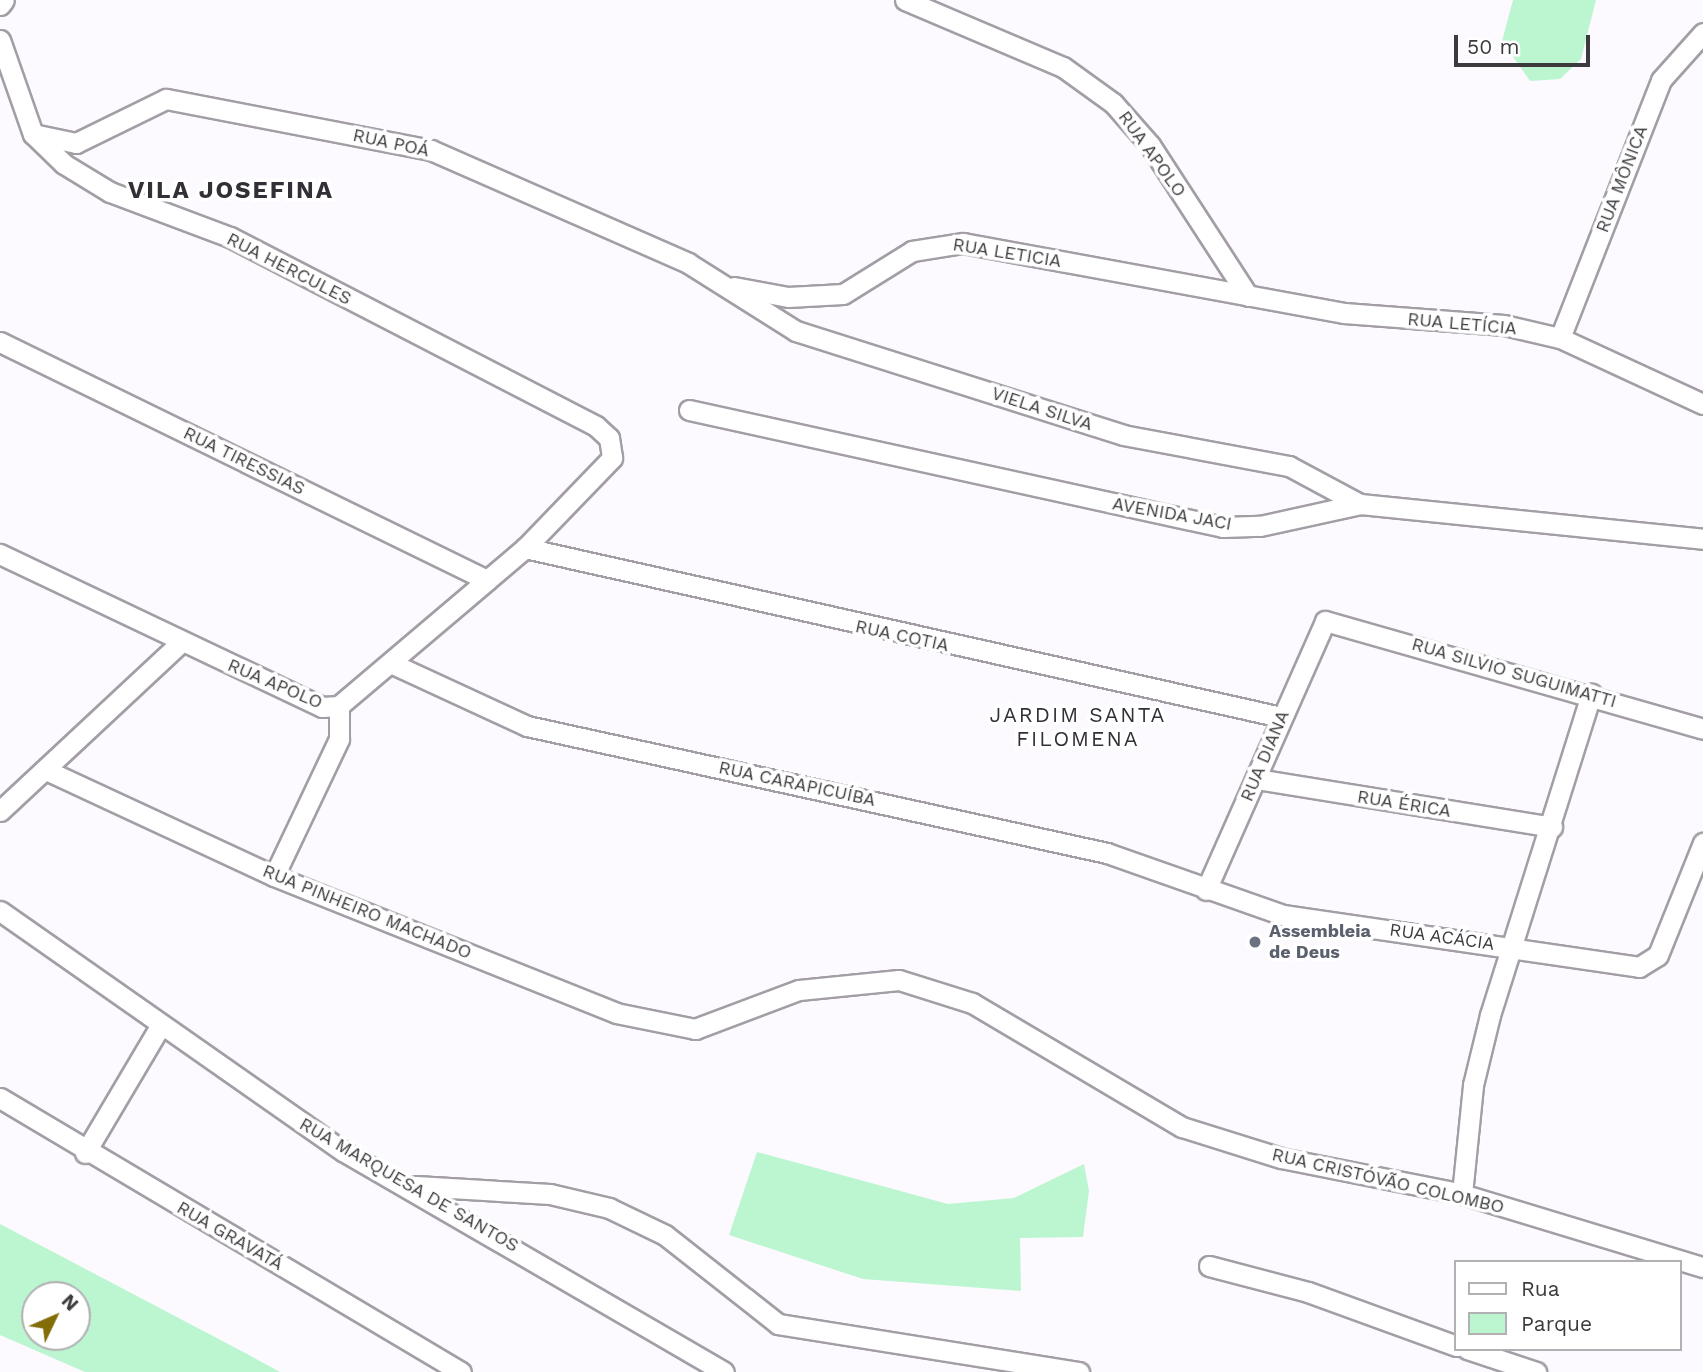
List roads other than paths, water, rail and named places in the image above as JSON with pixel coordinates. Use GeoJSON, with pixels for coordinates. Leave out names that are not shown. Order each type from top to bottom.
{"type":"FeatureCollection","features":[{"type":"Feature","properties":{"kind":"street"},"geometry":{"type":"LineString","coordinates":[[0,5],[4,0]]}},
{"type":"Feature","properties":{"kind":"street","name":"RUA APOLO"},"geometry":{"type":"LineString","coordinates":[[905,0],[1063,67],[1113,103],[1150,145],[1248,296]]}},
{"type":"Feature","properties":{"kind":"street","name":"RUA MÔNICA"},"geometry":{"type":"LineString","coordinates":[[1560,338],[1661,80],[1703,33]]}},
{"type":"Feature","properties":{"kind":"street"},"geometry":{"type":"LineString","coordinates":[[0,40],[33,134]]}},
{"type":"Feature","properties":{"kind":"street","name":"RUA POÁ"},"geometry":{"type":"LineString","coordinates":[[33,134],[76,143],[166,99],[431,150],[550,198],[734,288]]}},
{"type":"Feature","properties":{"kind":"street","name":"RUA HERCULES"},"geometry":{"type":"LineString","coordinates":[[33,134],[110,192],[230,237],[596,426],[612,449],[607,466]]}},
{"type":"Feature","properties":{"kind":"street","name":"RUA LETICIA"},"geometry":{"type":"LineString","coordinates":[[734,288],[788,297],[843,294],[912,251],[963,243],[1248,296]]}},
{"type":"Feature","properties":{"kind":"street","name":"VIELA SILVA"},"geometry":{"type":"LineString","coordinates":[[734,288],[796,331],[1123,435],[1289,466],[1360,504]]}},
{"type":"Feature","properties":{"kind":"street","name":"RUA LETÍCIA"},"geometry":{"type":"LineString","coordinates":[[1248,296],[1344,313],[1504,325],[1560,338],[1703,404]]}},
{"type":"Feature","properties":{"kind":"street","name":"RUA TIRESSIAS"},"geometry":{"type":"LineString","coordinates":[[0,342],[487,580]]}},
{"type":"Feature","properties":{"kind":"street","name":"AVENIDA JACI"},"geometry":{"type":"LineString","coordinates":[[688,410],[1223,527],[1260,526],[1360,504],[1703,538]]}},
{"type":"Feature","properties":{"kind":"street","name":"RUA APOLO"},"geometry":{"type":"LineString","coordinates":[[0,554],[322,707],[340,706],[393,664],[525,548],[607,466]]}},
{"type":"Feature","properties":{"kind":"street","name":"RUA COTIA"},"geometry":{"type":"LineString","coordinates":[[525,548],[1281,717]]}},
{"type":"Feature","properties":{"kind":"street","name":"RUA DIANA"},"geometry":{"type":"LineString","coordinates":[[1206,890],[1324,621]]}},
{"type":"Feature","properties":{"kind":"street","name":"RUA SILVIO SUGUIMATTI"},"geometry":{"type":"LineString","coordinates":[[1324,621],[1591,694],[1703,729]]}},
{"type":"Feature","properties":{"kind":"street"},"geometry":{"type":"LineString","coordinates":[[0,811],[48,771],[181,642]]}},
{"type":"Feature","properties":{"kind":"street","name":"RUA CARAPICUÍBA"},"geometry":{"type":"LineString","coordinates":[[393,664],[527,726],[1107,853],[1206,890]]}},
{"type":"Feature","properties":{"kind":"street"},"geometry":{"type":"LineString","coordinates":[[1462,1194],[1473,1085],[1512,947],[1552,827],[1591,694]]}},
{"type":"Feature","properties":{"kind":"street"},"geometry":{"type":"LineString","coordinates":[[274,876],[339,740],[340,706]]}},
{"type":"Feature","properties":{"kind":"street","name":"RUA PINHEIRO MACHADO"},"geometry":{"type":"LineString","coordinates":[[48,771],[274,876],[616,1013],[695,1028]]}},
{"type":"Feature","properties":{"kind":"street","name":"RUA ÉRICA"},"geometry":{"type":"LineString","coordinates":[[1256,779],[1552,827]]}},
{"type":"Feature","properties":{"kind":"street","name":"RUA ACÁCIA"},"geometry":{"type":"LineString","coordinates":[[1206,890],[1283,915],[1639,967],[1658,956],[1703,843]]}},
{"type":"Feature","properties":{"kind":"street","name":"RUA MARQUESA DE SANTOS"},"geometry":{"type":"LineString","coordinates":[[0,911],[160,1026],[343,1151],[413,1186],[724,1372]]}},
{"type":"Feature","properties":{"kind":"street","name":"RUA CRISTÓVÃO COLOMBO"},"geometry":{"type":"LineString","coordinates":[[695,1028],[799,990],[899,980],[972,1003],[1119,1093],[1182,1127],[1282,1158],[1462,1194],[1677,1260]]}},
{"type":"Feature","properties":{"kind":"street"},"geometry":{"type":"LineString","coordinates":[[85,1153],[160,1026]]}},
{"type":"Feature","properties":{"kind":"street","name":"RUA GRAVATÁ"},"geometry":{"type":"LineString","coordinates":[[0,1098],[85,1153],[461,1372]]}},
{"type":"Feature","properties":{"kind":"street"},"geometry":{"type":"LineString","coordinates":[[413,1186],[550,1194],[609,1208],[665,1235],[778,1324],[1079,1372]]}},
{"type":"Feature","properties":{"kind":"street","name":"RUA CRISTÓVÃO COLOMBO"},"geometry":{"type":"LineString","coordinates":[[1682,1262],[1703,1268]]}},
{"type":"Feature","properties":{"kind":"street"},"geometry":{"type":"LineString","coordinates":[[1209,1266],[1308,1292],[1454,1345]]}},
{"type":"Feature","properties":{"kind":"street"},"geometry":{"type":"LineString","coordinates":[[1473,1351],[1535,1372]]}},
{"type":"Feature","properties":{"kind":"place","name":"Assembleia de Deus"},"geometry":{"type":"Point","coordinates":[1255,942]}},
{"type":"Feature","properties":{"kind":"district","name":"VILA JOSEFINA"},"geometry":{"type":"Point","coordinates":[231,191]}},
{"type":"Feature","properties":{"kind":"district","name":"JARDIM SANTA FILOMENA"},"geometry":{"type":"Point","coordinates":[1078,727]}}]}
